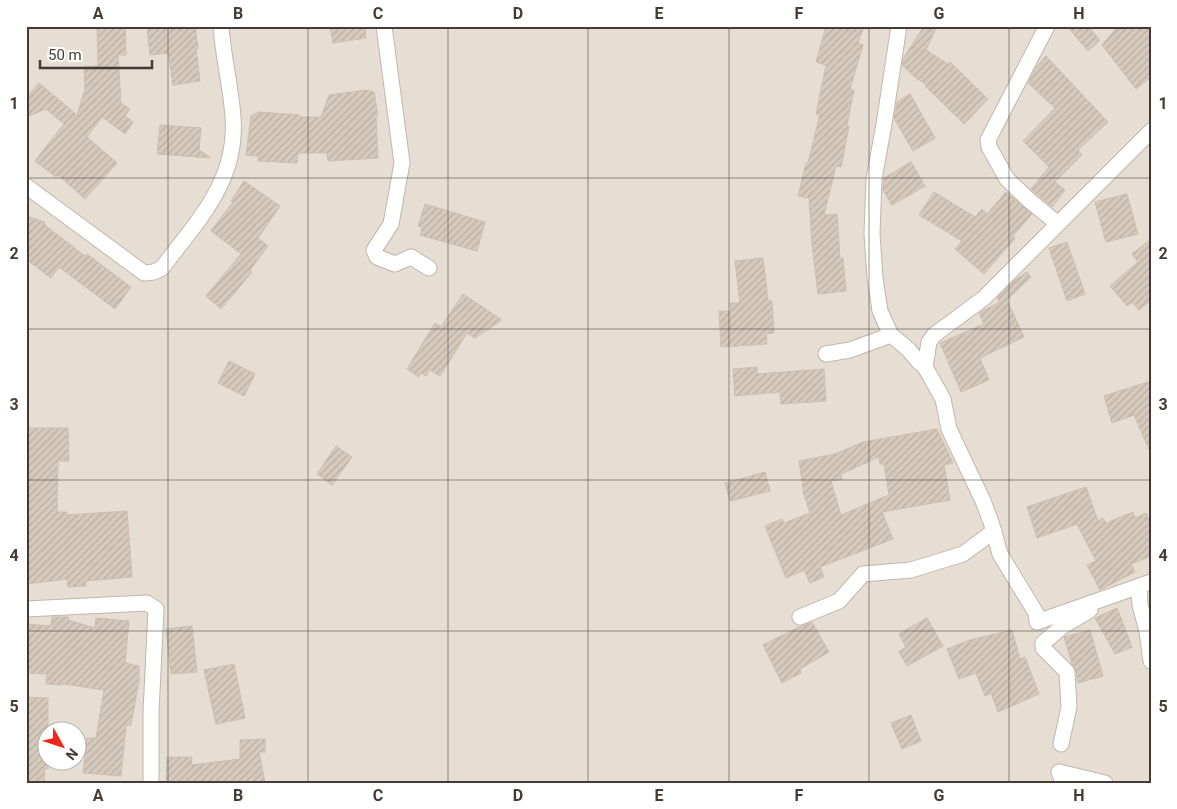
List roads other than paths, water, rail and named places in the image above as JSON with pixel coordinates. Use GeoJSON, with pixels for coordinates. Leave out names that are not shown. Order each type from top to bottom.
{"type":"FeatureCollection","features":[{"type":"Feature","properties":{"kind":"street"},"geometry":{"type":"LineString","coordinates":[[26,186],[101,243],[144,272],[154,272],[162,268],[214,199],[228,168],[233,143],[233,117],[223,53],[221,26]]}},
{"type":"Feature","properties":{"kind":"street"},"geometry":{"type":"LineString","coordinates":[[384,26],[402,163],[391,224],[374,250],[377,257],[395,264],[411,257],[429,268]]}},
{"type":"Feature","properties":{"kind":"street"},"geometry":{"type":"LineString","coordinates":[[899,26],[874,179],[872,234],[875,278],[880,311],[891,334],[925,367],[943,399],[949,429],[983,501],[1000,554],[1036,613],[1037,622],[1139,587]]}},
{"type":"Feature","properties":{"kind":"street"},"geometry":{"type":"LineString","coordinates":[[1047,26],[988,140],[989,147],[1007,179],[1058,224]]}},
{"type":"Feature","properties":{"kind":"street"},"geometry":{"type":"LineString","coordinates":[[925,367],[929,342],[934,335],[984,298],[1151,131]]}},
{"type":"Feature","properties":{"kind":"street"},"geometry":{"type":"LineString","coordinates":[[826,354],[850,350],[891,334]]}},
{"type":"Feature","properties":{"kind":"street"},"geometry":{"type":"LineString","coordinates":[[908,349],[929,342]]}},
{"type":"Feature","properties":{"kind":"street"},"geometry":{"type":"LineString","coordinates":[[800,616],[839,601],[863,574],[910,570],[963,554],[994,531]]}},
{"type":"Feature","properties":{"kind":"street"},"geometry":{"type":"LineString","coordinates":[[1139,587],[1140,605],[1147,630],[1151,661]]}},
{"type":"Feature","properties":{"kind":"street"},"geometry":{"type":"LineString","coordinates":[[1061,744],[1069,707],[1067,672],[1043,648],[1043,643],[1063,626],[1110,600],[1139,587]]}},
{"type":"Feature","properties":{"kind":"street"},"geometry":{"type":"LineString","coordinates":[[26,609],[147,603],[156,610],[151,712],[151,783]]}},
{"type":"Feature","properties":{"kind":"street"},"geometry":{"type":"LineString","coordinates":[[1063,783],[1059,772],[1105,783]]}}]}
